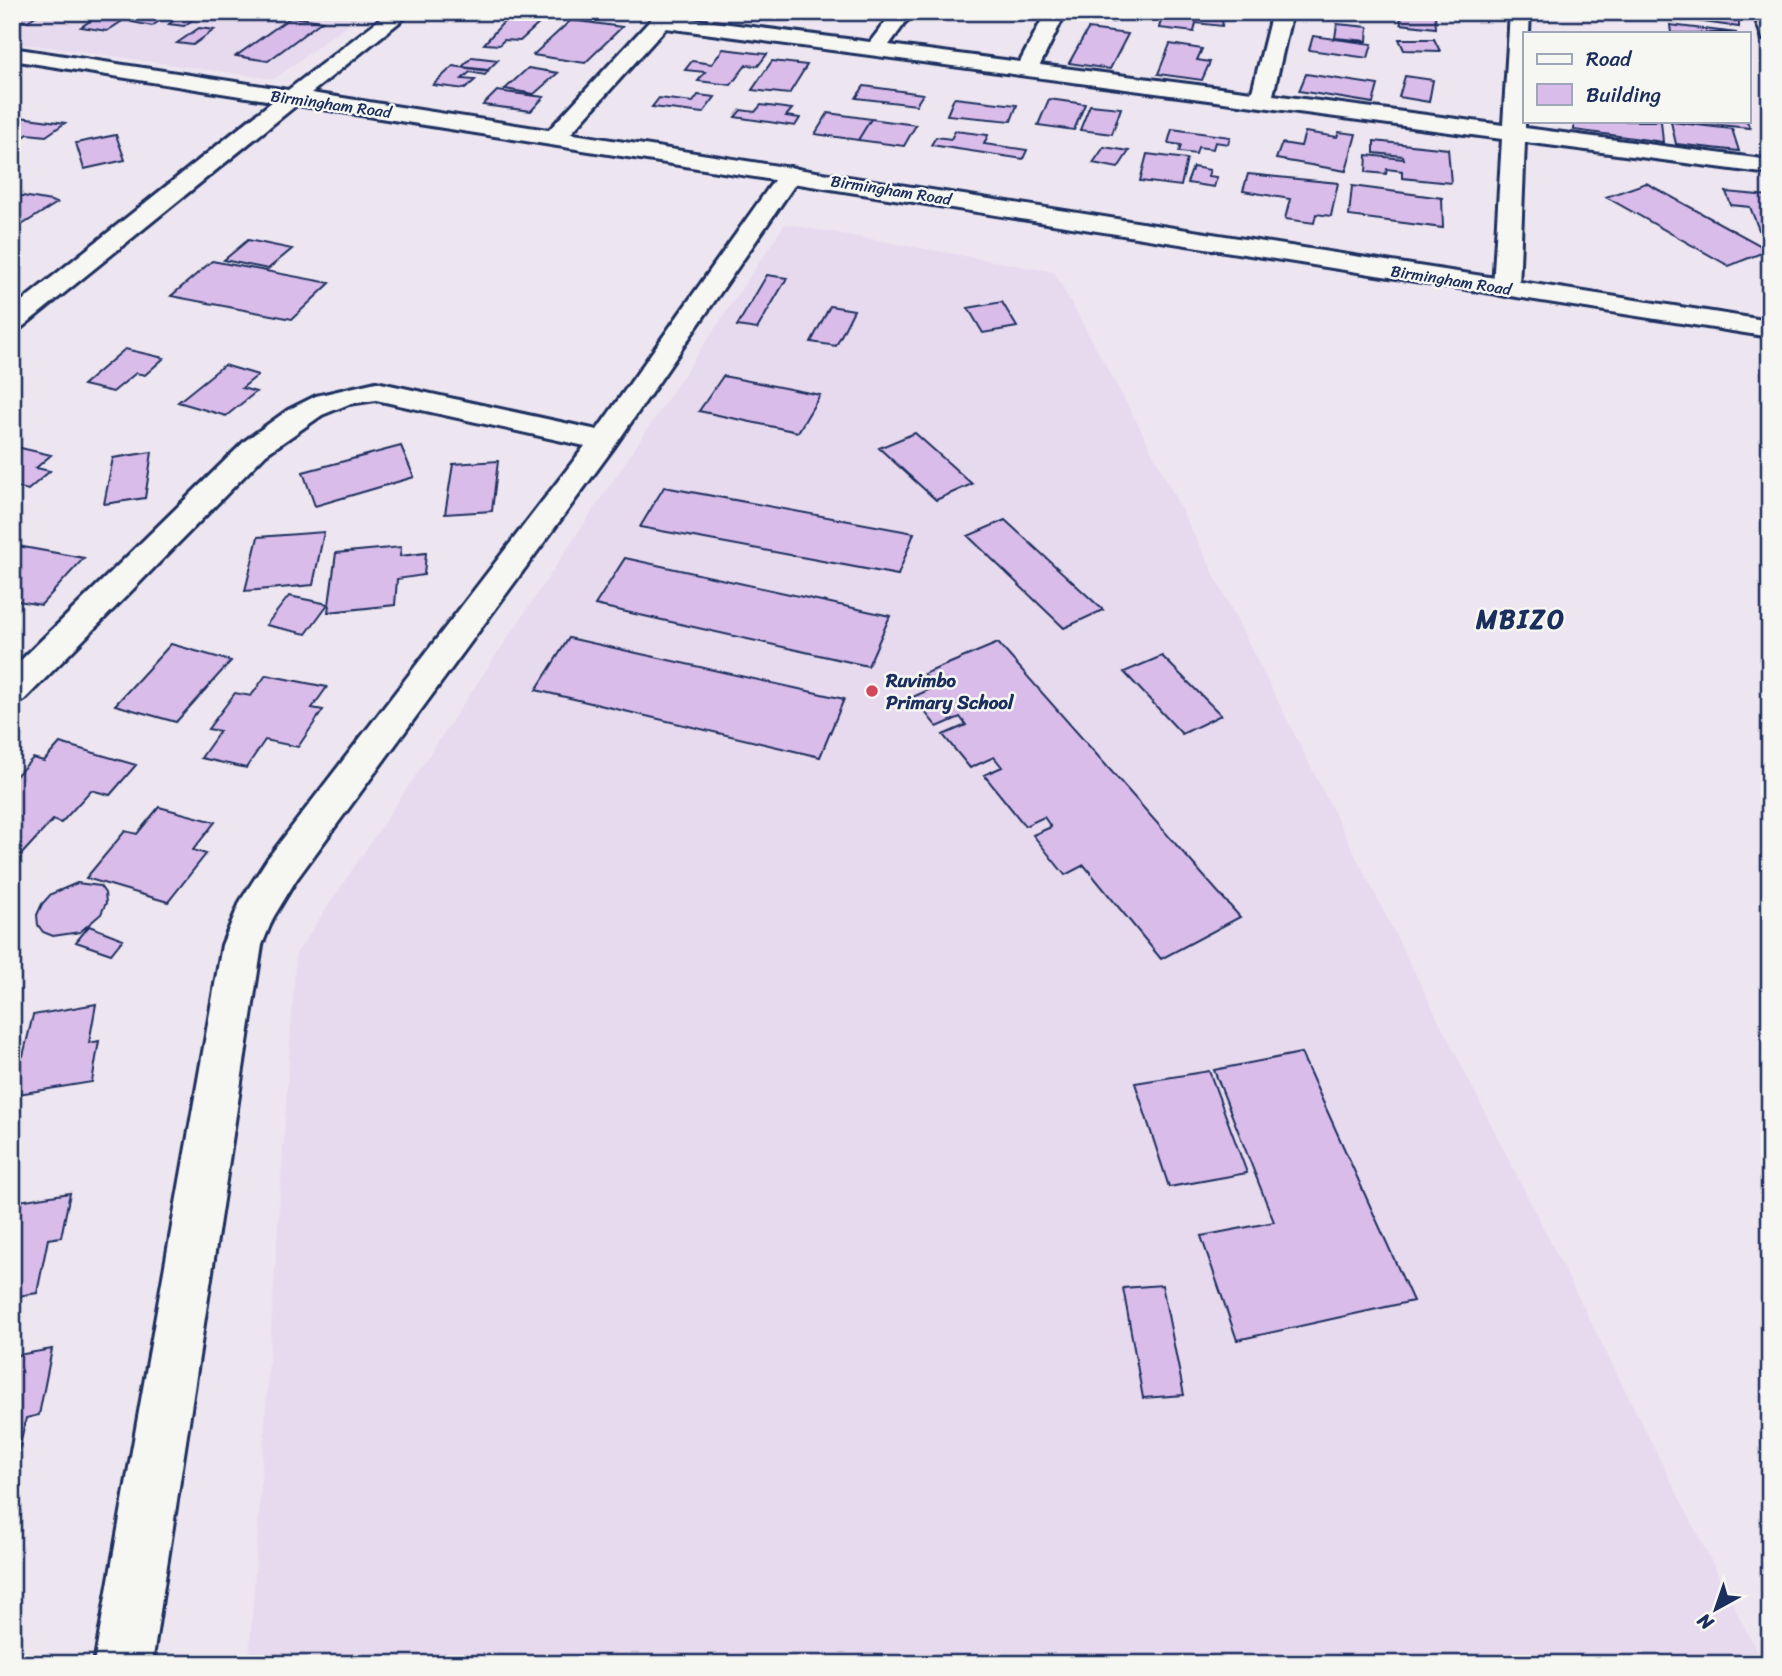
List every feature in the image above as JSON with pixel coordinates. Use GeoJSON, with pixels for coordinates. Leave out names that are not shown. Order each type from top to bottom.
{"type":"FeatureCollection","features":[{"type":"Feature","properties":{"kind":"street"},"geometry":{"type":"LineString","coordinates":[[12,322],[402,12]]}},
{"type":"Feature","properties":{"kind":"street"},"geometry":{"type":"LineString","coordinates":[[875,50],[904,12]]}},
{"type":"Feature","properties":{"kind":"street"},"geometry":{"type":"LineString","coordinates":[[1027,70],[1056,12]]}},
{"type":"Feature","properties":{"kind":"street"},"geometry":{"type":"LineString","coordinates":[[1261,101],[1282,12]]}},
{"type":"Feature","properties":{"kind":"street"},"geometry":{"type":"LineString","coordinates":[[1506,288],[1516,135],[1520,12]]}},
{"type":"Feature","properties":{"kind":"street"},"geometry":{"type":"LineString","coordinates":[[1763,12],[1770,35]]}},
{"type":"Feature","properties":{"kind":"street"},"geometry":{"type":"LineString","coordinates":[[555,137],[665,17],[875,50],[1770,167]]}},
{"type":"Feature","properties":{"kind":"street","name":"Birmingham Road"},"geometry":{"type":"LineString","coordinates":[[12,54],[1770,329]]}},
{"type":"Feature","properties":{"kind":"street"},"geometry":{"type":"LineString","coordinates":[[123,1664],[243,945],[255,912],[282,869],[604,441],[790,174]]}},
{"type":"Feature","properties":{"kind":"street"},"geometry":{"type":"LineString","coordinates":[[12,691],[257,447],[287,422],[323,401],[349,393],[376,391],[604,441]]}},
{"type":"Feature","properties":{"kind":"shaded area"},"geometry":{"type":"Polygon","coordinates":[[[12,12],[364,12],[274,79],[12,42],[12,12]]]}},
{"type":"Feature","properties":{"kind":"shaded area","name":"Ruvimbo Primary School"},"geometry":{"type":"Polygon","coordinates":[[[785,224],[1054,272],[1140,428],[1763,1664],[249,1664],[296,954],[785,224]]]}},
{"type":"Feature","properties":{"kind":"building"},"geometry":{"type":"Polygon","coordinates":[[[12,12],[42,12],[26,22],[12,20],[12,12]]]}},
{"type":"Feature","properties":{"kind":"building"},"geometry":{"type":"Polygon","coordinates":[[[104,12],[136,12],[107,31],[81,27],[104,12]]]}},
{"type":"Feature","properties":{"kind":"building"},"geometry":{"type":"Polygon","coordinates":[[[148,12],[171,13],[152,26],[132,22],[148,12]]]}},
{"type":"Feature","properties":{"kind":"building"},"geometry":{"type":"Polygon","coordinates":[[[1095,12],[1134,14],[1133,19],[1116,17],[1114,22],[1093,20],[1095,12]]]}},
{"type":"Feature","properties":{"kind":"building"},"geometry":{"type":"Polygon","coordinates":[[[1163,12],[1213,12],[1212,18],[1223,19],[1222,26],[1196,23],[1194,32],[1159,28],[1163,12]]]}},
{"type":"Feature","properties":{"kind":"building"},"geometry":{"type":"Polygon","coordinates":[[[1400,12],[1454,12],[1455,16],[1435,14],[1436,28],[1401,24],[1400,12]]]}},
{"type":"Feature","properties":{"kind":"building"},"geometry":{"type":"Polygon","coordinates":[[[1676,12],[1739,13],[1739,27],[1675,18],[1676,12]]]}},
{"type":"Feature","properties":{"kind":"building"},"geometry":{"type":"Polygon","coordinates":[[[179,16],[195,18],[184,26],[169,24],[179,16]]]}},
{"type":"Feature","properties":{"kind":"building"},"geometry":{"type":"Polygon","coordinates":[[[291,17],[322,21],[268,61],[236,56],[291,17]]]}},
{"type":"Feature","properties":{"kind":"building"},"geometry":{"type":"Polygon","coordinates":[[[508,17],[543,20],[520,41],[504,40],[499,45],[484,44],[508,17]]]}},
{"type":"Feature","properties":{"kind":"building"},"geometry":{"type":"Polygon","coordinates":[[[571,20],[622,27],[585,63],[533,55],[571,20]]]}},
{"type":"Feature","properties":{"kind":"building"},"geometry":{"type":"Polygon","coordinates":[[[1337,24],[1368,27],[1367,41],[1335,38],[1337,24]]]}},
{"type":"Feature","properties":{"kind":"building"},"geometry":{"type":"Polygon","coordinates":[[[1670,25],[1729,32],[1671,32],[1670,25]]]}},
{"type":"Feature","properties":{"kind":"building"},"geometry":{"type":"Polygon","coordinates":[[[199,28],[214,30],[193,45],[177,43],[199,28]]]}},
{"type":"Feature","properties":{"kind":"building"},"geometry":{"type":"Polygon","coordinates":[[[1088,29],[1128,34],[1110,69],[1069,63],[1088,29]]]}},
{"type":"Feature","properties":{"kind":"building"},"geometry":{"type":"Polygon","coordinates":[[[1313,36],[1372,44],[1368,58],[1309,50],[1313,36]]]}},
{"type":"Feature","properties":{"kind":"building"},"geometry":{"type":"Polygon","coordinates":[[[1399,39],[1434,39],[1440,51],[1404,50],[1399,39]]]}},
{"type":"Feature","properties":{"kind":"building"},"geometry":{"type":"Polygon","coordinates":[[[1170,44],[1202,49],[1197,60],[1210,62],[1202,80],[1158,74],[1170,44]]]}},
{"type":"Feature","properties":{"kind":"building"},"geometry":{"type":"Polygon","coordinates":[[[723,49],[767,54],[758,66],[746,65],[731,85],[698,81],[705,72],[685,70],[692,61],[712,64],[723,49]]]}},
{"type":"Feature","properties":{"kind":"building"},"geometry":{"type":"Polygon","coordinates":[[[472,57],[498,60],[488,70],[462,67],[472,57]]]}},
{"type":"Feature","properties":{"kind":"building"},"geometry":{"type":"Polygon","coordinates":[[[772,61],[807,65],[789,94],[752,90],[772,61]]]}},
{"type":"Feature","properties":{"kind":"building"},"geometry":{"type":"Polygon","coordinates":[[[453,66],[488,71],[485,75],[470,72],[462,79],[475,80],[465,89],[433,85],[453,66]]]}},
{"type":"Feature","properties":{"kind":"building"},"geometry":{"type":"Polygon","coordinates":[[[528,68],[558,73],[534,94],[505,89],[528,68]]]}},
{"type":"Feature","properties":{"kind":"building"},"geometry":{"type":"Polygon","coordinates":[[[1306,74],[1378,85],[1373,103],[1299,91],[1306,74]]]}},
{"type":"Feature","properties":{"kind":"building"},"geometry":{"type":"Polygon","coordinates":[[[1405,76],[1433,80],[1429,102],[1399,97],[1405,76]]]}},
{"type":"Feature","properties":{"kind":"building"},"geometry":{"type":"Polygon","coordinates":[[[864,86],[923,94],[916,105],[856,98],[864,86]]]}},
{"type":"Feature","properties":{"kind":"building"},"geometry":{"type":"Polygon","coordinates":[[[497,91],[544,97],[531,111],[483,105],[497,91]]]}},
{"type":"Feature","properties":{"kind":"building"},"geometry":{"type":"Polygon","coordinates":[[[698,95],[715,97],[703,113],[652,107],[659,98],[693,102],[698,95]]]}},
{"type":"Feature","properties":{"kind":"building"},"geometry":{"type":"Polygon","coordinates":[[[954,98],[1017,105],[1011,121],[947,115],[954,98]]]}},
{"type":"Feature","properties":{"kind":"building"},"geometry":{"type":"Polygon","coordinates":[[[1049,99],[1085,104],[1074,130],[1038,125],[1049,99]]]}},
{"type":"Feature","properties":{"kind":"building"},"geometry":{"type":"Polygon","coordinates":[[[761,105],[792,109],[786,116],[800,118],[795,126],[735,117],[741,110],[755,112],[761,105]]]}},
{"type":"Feature","properties":{"kind":"building"},"geometry":{"type":"Polygon","coordinates":[[[1090,105],[1121,108],[1112,134],[1080,130],[1090,105]]]}},
{"type":"Feature","properties":{"kind":"building"},"geometry":{"type":"Polygon","coordinates":[[[828,113],[871,119],[858,140],[815,134],[828,113]]]}},
{"type":"Feature","properties":{"kind":"building"},"geometry":{"type":"Polygon","coordinates":[[[12,116],[65,123],[46,136],[28,134],[12,145],[12,116]]]}},
{"type":"Feature","properties":{"kind":"building"},"geometry":{"type":"Polygon","coordinates":[[[871,119],[916,125],[904,146],[858,140],[871,119]]]}},
{"type":"Feature","properties":{"kind":"building"},"geometry":{"type":"Polygon","coordinates":[[[1574,122],[1661,122],[1663,142],[1574,130],[1574,122]]]}},
{"type":"Feature","properties":{"kind":"building"},"geometry":{"type":"Polygon","coordinates":[[[1671,122],[1732,129],[1739,151],[1676,144],[1671,122]]]}},
{"type":"Feature","properties":{"kind":"building"},"geometry":{"type":"Polygon","coordinates":[[[1689,122],[1747,122],[1750,128],[1689,122]]]}},
{"type":"Feature","properties":{"kind":"building"},"geometry":{"type":"Polygon","coordinates":[[[1172,129],[1230,137],[1228,144],[1215,142],[1213,149],[1198,147],[1196,154],[1179,152],[1181,145],[1168,143],[1172,129]]]}},
{"type":"Feature","properties":{"kind":"building"},"geometry":{"type":"Polygon","coordinates":[[[955,131],[988,135],[984,144],[1027,150],[1023,159],[931,145],[936,137],[951,139],[955,131]]]}},
{"type":"Feature","properties":{"kind":"building"},"geometry":{"type":"Polygon","coordinates":[[[1305,132],[1337,137],[1339,132],[1356,134],[1346,171],[1276,159],[1282,143],[1301,146],[1305,132]]]}},
{"type":"Feature","properties":{"kind":"building"},"geometry":{"type":"Polygon","coordinates":[[[116,135],[125,160],[84,169],[76,143],[116,135]]]}},
{"type":"Feature","properties":{"kind":"building"},"geometry":{"type":"Polygon","coordinates":[[[1374,141],[1448,149],[1451,183],[1402,178],[1402,171],[1387,169],[1386,174],[1366,172],[1367,155],[1404,159],[1403,156],[1374,153],[1374,141]]]}},
{"type":"Feature","properties":{"kind":"building"},"geometry":{"type":"Polygon","coordinates":[[[1104,147],[1129,151],[1118,168],[1093,163],[1104,147]]]}},
{"type":"Feature","properties":{"kind":"building"},"geometry":{"type":"Polygon","coordinates":[[[1147,154],[1187,159],[1181,186],[1140,181],[1147,154]]]}},
{"type":"Feature","properties":{"kind":"building"},"geometry":{"type":"Polygon","coordinates":[[[1193,167],[1210,170],[1208,176],[1217,177],[1214,187],[1187,183],[1193,167]]]}},
{"type":"Feature","properties":{"kind":"building"},"geometry":{"type":"Polygon","coordinates":[[[1248,174],[1338,183],[1331,216],[1316,214],[1314,223],[1285,219],[1290,199],[1243,191],[1248,174]]]}},
{"type":"Feature","properties":{"kind":"building"},"geometry":{"type":"Polygon","coordinates":[[[1646,183],[1769,250],[1729,266],[1606,197],[1646,183]]]}},
{"type":"Feature","properties":{"kind":"building"},"geometry":{"type":"Polygon","coordinates":[[[1352,186],[1442,198],[1443,228],[1349,216],[1352,186]]]}},
{"type":"Feature","properties":{"kind":"building"},"geometry":{"type":"Polygon","coordinates":[[[1726,192],[1769,196],[1770,231],[1759,230],[1750,207],[1731,205],[1726,192]]]}},
{"type":"Feature","properties":{"kind":"building"},"geometry":{"type":"Polygon","coordinates":[[[17,195],[57,203],[12,231],[12,199],[17,195]]]}},
{"type":"Feature","properties":{"kind":"building"},"geometry":{"type":"Polygon","coordinates":[[[248,240],[292,249],[268,269],[224,260],[248,240]]]}},
{"type":"Feature","properties":{"kind":"building"},"geometry":{"type":"Polygon","coordinates":[[[212,261],[330,283],[292,319],[171,296],[212,261]]]}},
{"type":"Feature","properties":{"kind":"building"},"geometry":{"type":"Polygon","coordinates":[[[767,275],[787,278],[757,329],[737,326],[767,275]]]}},
{"type":"Feature","properties":{"kind":"building"},"geometry":{"type":"Polygon","coordinates":[[[1002,302],[1017,327],[983,333],[968,308],[1002,302]]]}},
{"type":"Feature","properties":{"kind":"building"},"geometry":{"type":"Polygon","coordinates":[[[830,306],[854,310],[836,346],[811,342],[830,306]]]}},
{"type":"Feature","properties":{"kind":"building"},"geometry":{"type":"Polygon","coordinates":[[[125,349],[164,358],[145,375],[136,373],[113,392],[83,385],[125,349]]]}},
{"type":"Feature","properties":{"kind":"building"},"geometry":{"type":"Polygon","coordinates":[[[224,365],[258,375],[242,388],[256,392],[226,416],[178,402],[224,365]]]}},
{"type":"Feature","properties":{"kind":"building"},"geometry":{"type":"Polygon","coordinates":[[[723,376],[820,395],[798,432],[699,411],[723,376]]]}},
{"type":"Feature","properties":{"kind":"building"},"geometry":{"type":"Polygon","coordinates":[[[915,433],[972,484],[936,500],[879,448],[915,433]]]}},
{"type":"Feature","properties":{"kind":"building"},"geometry":{"type":"Polygon","coordinates":[[[12,446],[51,455],[36,468],[50,471],[28,490],[12,486],[12,446]]]}},
{"type":"Feature","properties":{"kind":"building"},"geometry":{"type":"Polygon","coordinates":[[[401,446],[414,477],[315,506],[303,472],[401,446]]]}},
{"type":"Feature","properties":{"kind":"building"},"geometry":{"type":"Polygon","coordinates":[[[152,452],[145,498],[104,504],[113,458],[152,452]]]}},
{"type":"Feature","properties":{"kind":"building"},"geometry":{"type":"Polygon","coordinates":[[[498,461],[492,511],[445,514],[453,464],[498,461]]]}},
{"type":"Feature","properties":{"kind":"building"},"geometry":{"type":"Polygon","coordinates":[[[664,487],[914,533],[898,575],[640,527],[664,487]]]}},
{"type":"Feature","properties":{"kind":"building"},"geometry":{"type":"Polygon","coordinates":[[[1005,520],[1103,610],[1064,628],[968,536],[1005,520]]]}},
{"type":"Feature","properties":{"kind":"building"},"geometry":{"type":"Polygon","coordinates":[[[324,532],[313,585],[245,591],[258,537],[324,532]]]}},
{"type":"Feature","properties":{"kind":"building"},"geometry":{"type":"Polygon","coordinates":[[[12,545],[84,558],[41,605],[12,600],[12,545]]]}},
{"type":"Feature","properties":{"kind":"building"},"geometry":{"type":"Polygon","coordinates":[[[401,547],[400,556],[426,553],[424,575],[397,579],[395,605],[328,612],[336,553],[401,547]]]}},
{"type":"Feature","properties":{"kind":"building"},"geometry":{"type":"Polygon","coordinates":[[[625,558],[890,616],[868,666],[595,605],[625,558]]]}},
{"type":"Feature","properties":{"kind":"building"},"geometry":{"type":"Polygon","coordinates":[[[289,596],[328,604],[306,634],[266,625],[289,596]]]}},
{"type":"Feature","properties":{"kind":"building"},"geometry":{"type":"Polygon","coordinates":[[[569,638],[844,699],[820,757],[536,690],[569,638]]]}},
{"type":"Feature","properties":{"kind":"building"},"geometry":{"type":"Polygon","coordinates":[[[998,643],[1240,917],[1161,959],[1084,865],[1065,875],[1033,835],[1051,827],[1044,817],[1025,826],[984,775],[1002,767],[994,757],[970,768],[943,735],[966,725],[960,717],[937,727],[913,697],[935,687],[924,674],[998,643]]]}},
{"type":"Feature","properties":{"kind":"building"},"geometry":{"type":"Polygon","coordinates":[[[171,644],[231,661],[176,722],[115,705],[171,644]]]}},
{"type":"Feature","properties":{"kind":"building"},"geometry":{"type":"Polygon","coordinates":[[[1162,656],[1221,715],[1182,734],[1124,672],[1162,656]]]}},
{"type":"Feature","properties":{"kind":"building"},"geometry":{"type":"Polygon","coordinates":[[[266,675],[327,687],[312,708],[323,710],[298,747],[265,740],[246,768],[201,758],[220,731],[208,729],[235,693],[251,696],[266,675]]]}},
{"type":"Feature","properties":{"kind":"building"},"geometry":{"type":"Polygon","coordinates":[[[60,743],[136,765],[110,795],[91,790],[61,823],[53,820],[19,857],[12,855],[12,780],[33,758],[44,761],[60,743]]]}},
{"type":"Feature","properties":{"kind":"building"},"geometry":{"type":"Polygon","coordinates":[[[159,807],[215,822],[193,850],[206,854],[168,902],[86,878],[125,831],[137,834],[159,807]]]}},
{"type":"Feature","properties":{"kind":"building"},"geometry":{"type":"Polygon","coordinates":[[[77,883],[100,886],[105,893],[106,903],[101,914],[80,932],[53,936],[43,932],[38,925],[37,915],[42,904],[51,894],[77,883]]]}},
{"type":"Feature","properties":{"kind":"building"},"geometry":{"type":"Polygon","coordinates":[[[89,926],[123,939],[111,954],[76,942],[89,926]]]}},
{"type":"Feature","properties":{"kind":"building"},"geometry":{"type":"Polygon","coordinates":[[[96,1004],[89,1043],[99,1041],[92,1082],[12,1095],[12,1058],[23,1056],[33,1015],[96,1004]]]}},
{"type":"Feature","properties":{"kind":"building"},"geometry":{"type":"Polygon","coordinates":[[[1301,1053],[1413,1301],[1237,1340],[1201,1236],[1274,1222],[1214,1070],[1301,1053]]]}},
{"type":"Feature","properties":{"kind":"building"},"geometry":{"type":"Polygon","coordinates":[[[1209,1071],[1247,1173],[1169,1187],[1135,1083],[1209,1071]]]}},
{"type":"Feature","properties":{"kind":"building"},"geometry":{"type":"Polygon","coordinates":[[[70,1193],[61,1237],[48,1239],[37,1293],[12,1297],[12,1202],[70,1193]]]}},
{"type":"Feature","properties":{"kind":"building"},"geometry":{"type":"Polygon","coordinates":[[[1162,1285],[1184,1395],[1143,1398],[1123,1288],[1162,1285]]]}},
{"type":"Feature","properties":{"kind":"building"},"geometry":{"type":"Polygon","coordinates":[[[52,1349],[39,1415],[26,1418],[12,1480],[12,1356],[52,1349]]]}},
{"type":"Feature","properties":{"kind":"building"},"geometry":{"type":"Polygon","coordinates":[[[21,1511],[12,1554],[12,1513],[21,1511]]]}},
{"type":"Feature","properties":{"kind":"place","name":"Ruvimbo Primary School"},"geometry":{"type":"Point","coordinates":[872,691]}},
{"type":"Feature","properties":{"kind":"district","name":"MBIZO"},"geometry":{"type":"Point","coordinates":[1521,619]}}]}
